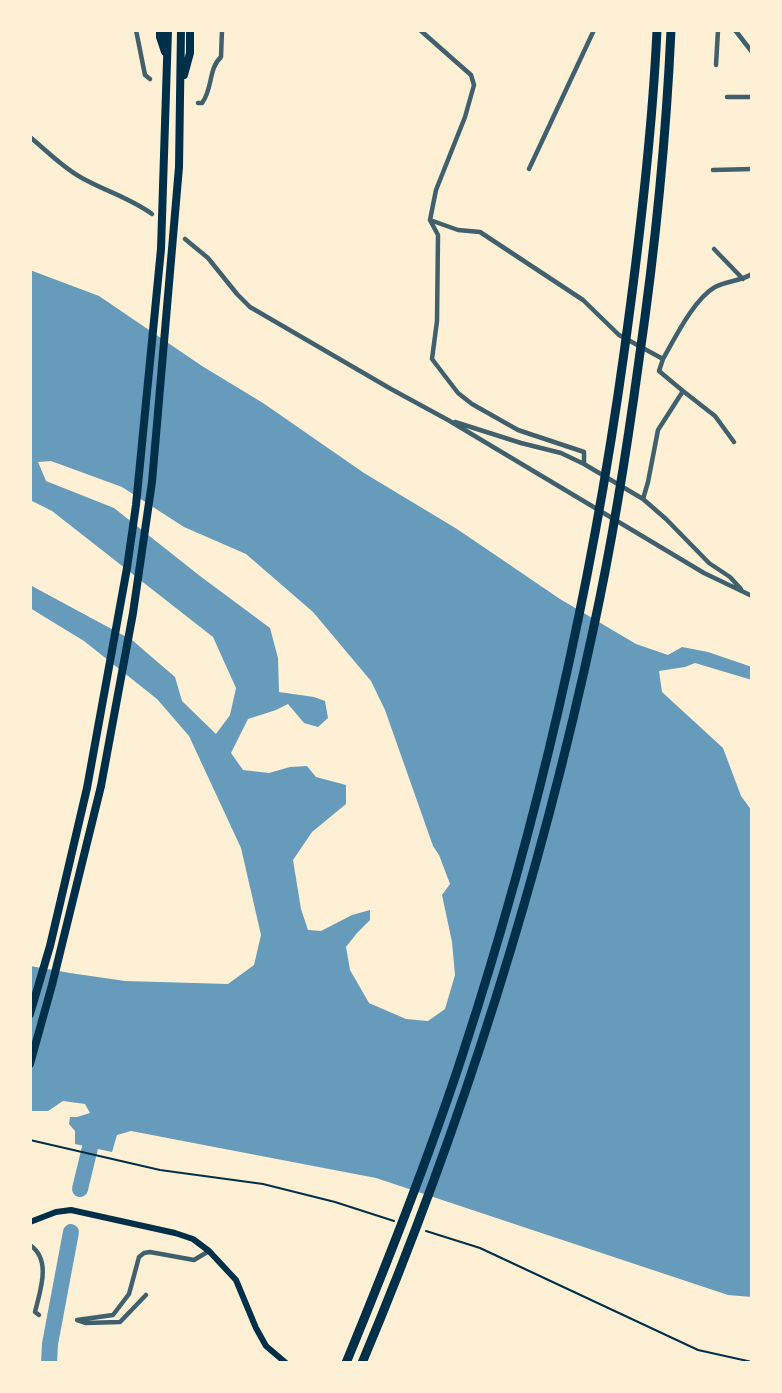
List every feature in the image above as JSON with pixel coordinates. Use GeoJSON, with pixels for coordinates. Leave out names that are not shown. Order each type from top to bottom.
{"type":"FeatureCollection","features":[{"type":"Feature","properties":{"kind":"highway"},"geometry":{"type":"LineString","coordinates":[[160,30],[168,58]]}},
{"type":"Feature","properties":{"kind":"highway"},"geometry":{"type":"LineString","coordinates":[[30,1014],[50,946],[86,788],[136,505],[160,249],[168,30]]}},
{"type":"Feature","properties":{"kind":"highway"},"geometry":{"type":"LineString","coordinates":[[30,1064],[101,786],[133,613],[152,482],[172,257],[179,167],[181,30]]}},
{"type":"Feature","properties":{"kind":"highway"},"geometry":{"type":"LineString","coordinates":[[181,86],[190,53],[190,30]]}},
{"type":"Feature","properties":{"kind":"highway"},"geometry":{"type":"LineString","coordinates":[[346,1363],[422,1173],[463,1055],[527,840],[555,732],[602,499],[631,306],[653,108],[657,30]]}},
{"type":"Feature","properties":{"kind":"highway"},"geometry":{"type":"LineString","coordinates":[[362,1363],[395,1285],[476,1062],[544,831],[595,624],[618,503],[647,307],[667,107],[671,30]]}},
{"type":"Feature","properties":{"kind":"main road"},"geometry":{"type":"LineString","coordinates":[[30,1222],[56,1212],[71,1210],[193,1239],[209,1251],[236,1280],[266,1346],[286,1363]]}},
{"type":"Feature","properties":{"kind":"street"},"geometry":{"type":"LineString","coordinates":[[136,30],[145,75],[150,79]]}},
{"type":"Feature","properties":{"kind":"street"},"geometry":{"type":"LineString","coordinates":[[198,103],[202,103],[206,97],[214,63],[221,57],[222,30]]}},
{"type":"Feature","properties":{"kind":"street"},"geometry":{"type":"LineString","coordinates":[[419,30],[471,75],[474,85],[465,117],[436,190],[430,220],[438,235],[437,321],[432,359],[458,393],[472,404],[518,430],[584,452],[583,464]]}},
{"type":"Feature","properties":{"kind":"street"},"geometry":{"type":"LineString","coordinates":[[529,169],[594,30]]}},
{"type":"Feature","properties":{"kind":"street"},"geometry":{"type":"LineString","coordinates":[[716,65],[718,30]]}},
{"type":"Feature","properties":{"kind":"street"},"geometry":{"type":"LineString","coordinates":[[735,30],[752,52]]}},
{"type":"Feature","properties":{"kind":"street"},"geometry":{"type":"LineString","coordinates":[[727,97],[752,97]]}},
{"type":"Feature","properties":{"kind":"street"},"geometry":{"type":"LineString","coordinates":[[30,137],[84,180],[141,205],[152,214]]}},
{"type":"Feature","properties":{"kind":"street"},"geometry":{"type":"LineString","coordinates":[[713,170],[752,169]]}},
{"type":"Feature","properties":{"kind":"street"},"geometry":{"type":"LineString","coordinates":[[430,220],[458,230],[480,232],[583,300],[619,335],[663,359]]}},
{"type":"Feature","properties":{"kind":"street"},"geometry":{"type":"LineString","coordinates":[[185,239],[208,258],[250,307],[448,420],[704,573],[752,596]]}},
{"type":"Feature","properties":{"kind":"street"},"geometry":{"type":"LineString","coordinates":[[714,248],[743,280]]}},
{"type":"Feature","properties":{"kind":"street"},"geometry":{"type":"LineString","coordinates":[[734,442],[715,416],[659,371],[663,359],[702,298],[714,288],[743,280],[752,274]]}},
{"type":"Feature","properties":{"kind":"street"},"geometry":{"type":"LineString","coordinates":[[643,499],[658,430],[683,391]]}},
{"type":"Feature","properties":{"kind":"street"},"geometry":{"type":"LineString","coordinates":[[448,420],[561,453],[583,464],[643,499],[709,563],[730,577],[744,592]]}},
{"type":"Feature","properties":{"kind":"street"},"geometry":{"type":"LineString","coordinates":[[30,1245],[34,1247],[43,1264],[35,1312],[39,1315]]}},
{"type":"Feature","properties":{"kind":"street"},"geometry":{"type":"LineString","coordinates":[[146,1295],[120,1322],[86,1324],[77,1320],[113,1315],[129,1294],[139,1257],[144,1253],[194,1260],[209,1251]]}},
{"type":"Feature","properties":{"kind":"path"},"geometry":{"type":"LineString","coordinates":[[30,1140],[160,1170],[262,1184],[335,1202],[404,1224]]}},
{"type":"Feature","properties":{"kind":"path"},"geometry":{"type":"LineString","coordinates":[[417,1228],[480,1248],[698,1350],[752,1362]]}},
{"type":"Feature","properties":{"kind":"water"},"geometry":{"type":"Polygon","coordinates":[[[30,270],[99,296],[202,366],[263,403],[364,473],[457,529],[560,599],[636,644],[668,655],[682,647],[708,652],[752,667],[752,680],[695,663],[659,671],[662,692],[723,748],[741,796],[752,811],[752,1297],[728,1295],[376,1178],[131,1131],[117,1135],[112,1152],[75,1144],[75,1131],[69,1124],[70,1117],[90,1113],[85,1104],[63,1101],[48,1111],[30,1111],[30,966],[125,981],[228,984],[254,965],[261,935],[241,848],[189,736],[157,699],[84,641],[30,608],[30,585],[132,640],[175,677],[182,701],[216,734],[230,715],[236,688],[213,637],[52,511],[30,500],[30,270]],[[51,461],[38,462],[46,481],[114,508],[270,628],[278,658],[279,692],[325,701],[328,718],[318,727],[304,723],[288,704],[248,719],[231,753],[243,770],[269,773],[307,766],[316,777],[346,785],[346,804],[312,832],[293,860],[301,909],[308,930],[321,931],[352,915],[370,910],[370,920],[346,947],[350,970],[369,1003],[406,1019],[428,1021],[445,1009],[455,975],[452,942],[442,895],[450,884],[433,846],[385,710],[371,681],[313,612],[246,554],[184,527],[122,487],[51,461]]]}},
{"type":"Feature","properties":{"kind":"waterway"},"geometry":{"type":"LineString","coordinates":[[80,1189],[95,1127]]}},
{"type":"Feature","properties":{"kind":"waterway"},"geometry":{"type":"LineString","coordinates":[[49,1363],[50,1344],[71,1232]]}}]}
